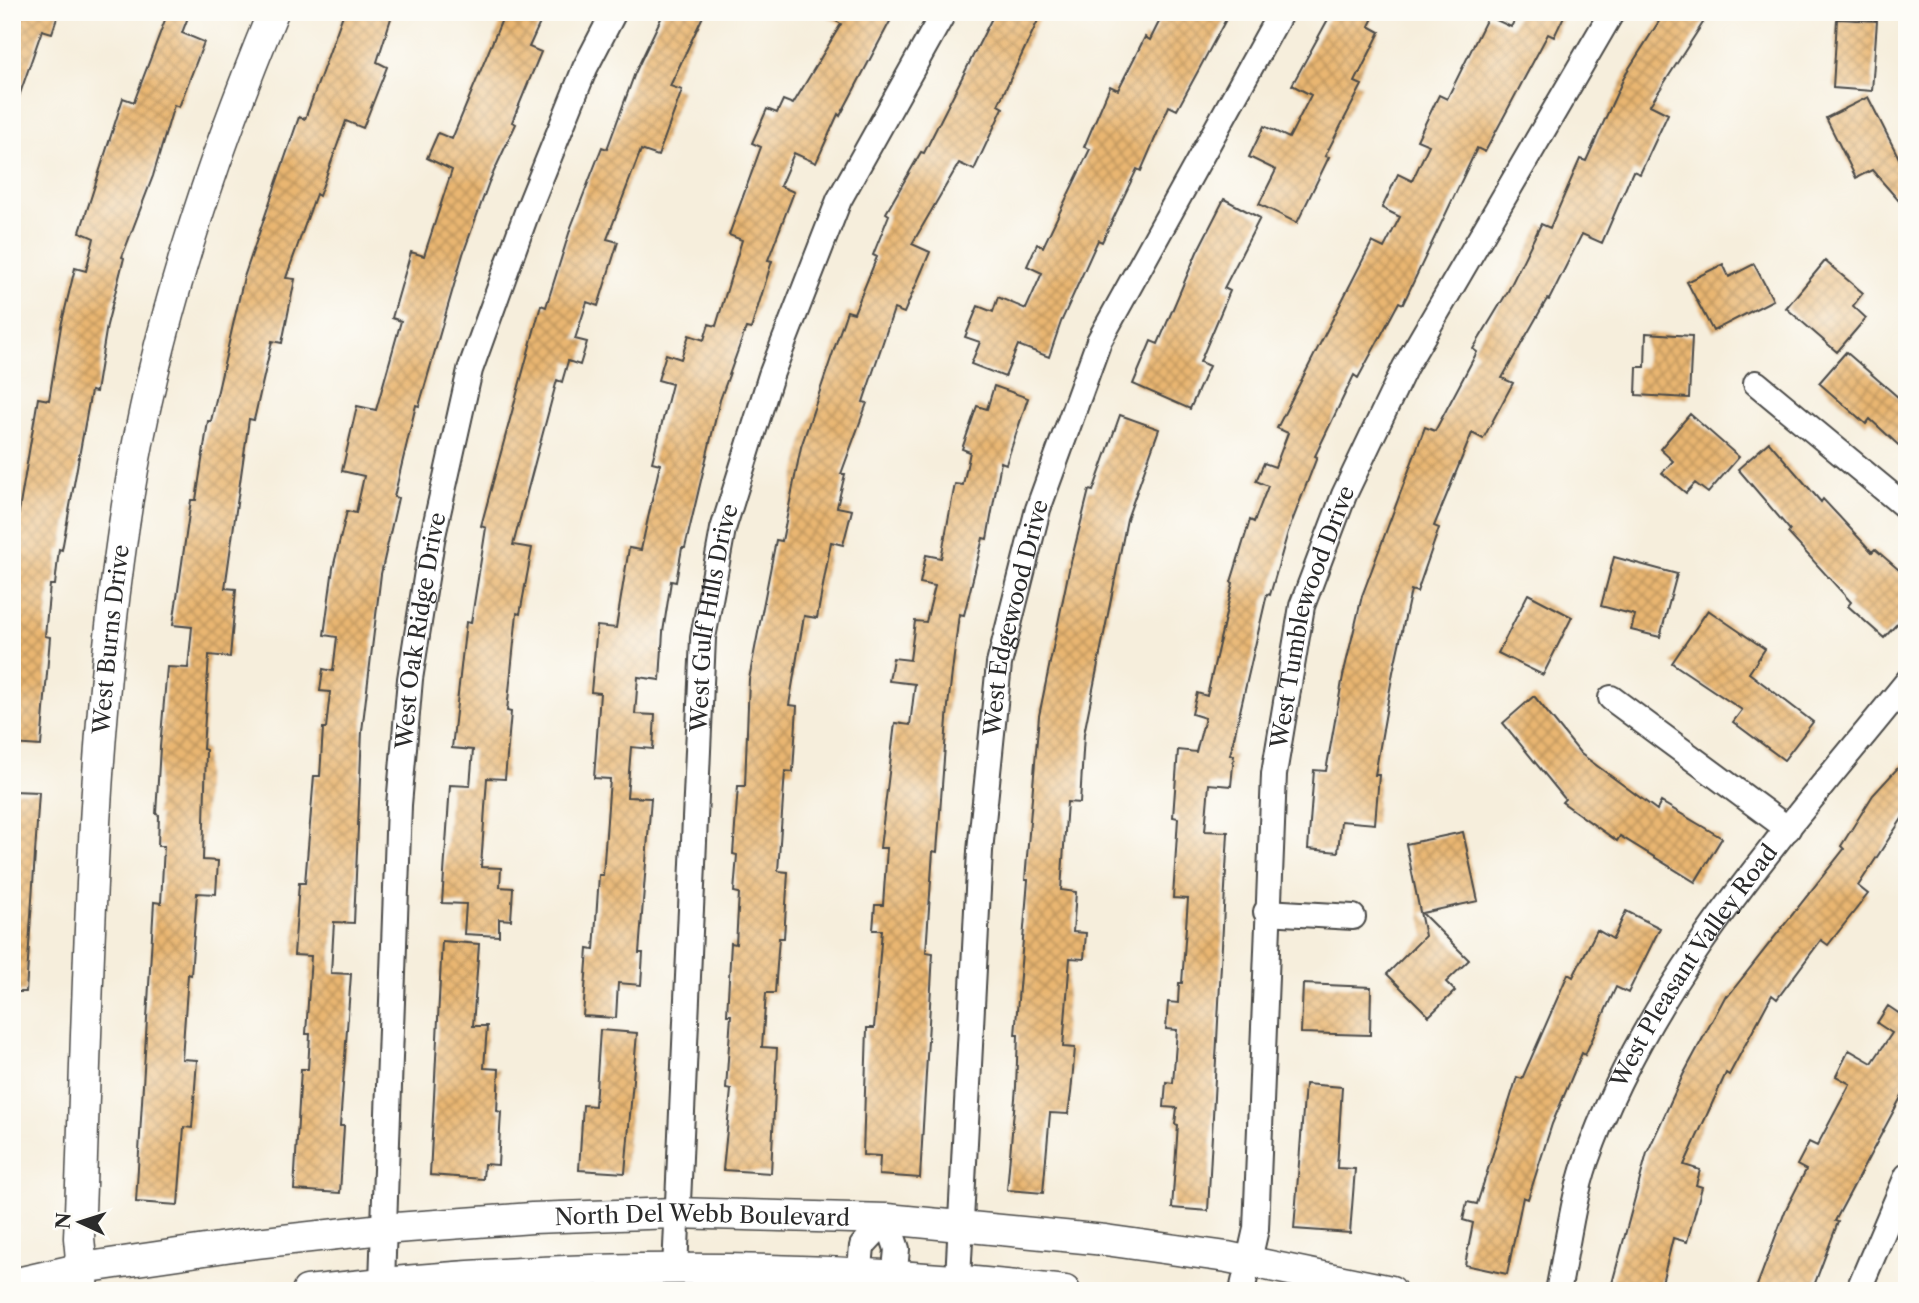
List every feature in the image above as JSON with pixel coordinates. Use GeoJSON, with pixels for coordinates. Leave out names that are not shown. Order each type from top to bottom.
{"type":"FeatureCollection","features":[{"type":"Feature","properties":{"kind":"street","name":"West Burns Drive"},"geometry":{"type":"LineString","coordinates":[[83,1280],[79,1238],[99,752],[128,498],[154,370],[191,229],[237,99],[273,12]]}},
{"type":"Feature","properties":{"kind":"street","name":"West Oak Ridge Drive"},"geometry":{"type":"LineString","coordinates":[[382,1282],[399,805],[410,679],[432,540],[470,370],[527,212],[586,68],[614,12]]}},
{"type":"Feature","properties":{"kind":"street","name":"West Gulf Hills Drive"},"geometry":{"type":"LineString","coordinates":[[675,1270],[675,1213],[703,638],[723,529],[771,376],[839,200],[944,12]]}},
{"type":"Feature","properties":{"kind":"street","name":"West Edgewood Drive"},"geometry":{"type":"LineString","coordinates":[[958,1279],[963,1228],[980,851],[997,677],[1038,509],[1099,341],[1281,12]]}},
{"type":"Feature","properties":{"kind":"street","name":"West Tumblewood Drive"},"geometry":{"type":"LineString","coordinates":[[1242,1291],[1256,1229],[1266,912],[1274,774],[1299,619],[1335,520],[1405,368],[1612,12]]}},
{"type":"Feature","properties":{"kind":"street"},"geometry":{"type":"LineString","coordinates":[[1756,383],[1907,508]]}},
{"type":"Feature","properties":{"kind":"street","name":"West Pleasant Valley Road"},"geometry":{"type":"LineString","coordinates":[[1558,1291],[1585,1163],[1632,1052],[1688,960],[1788,829],[1907,682]]}},
{"type":"Feature","properties":{"kind":"street"},"geometry":{"type":"LineString","coordinates":[[1611,698],[1788,829]]}},
{"type":"Feature","properties":{"kind":"street"},"geometry":{"type":"LineString","coordinates":[[1266,912],[1353,917]]}},
{"type":"Feature","properties":{"kind":"street"},"geometry":{"type":"LineString","coordinates":[[1858,1291],[1907,1176]]}},
{"type":"Feature","properties":{"kind":"street","name":"North Del Webb Boulevard"},"geometry":{"type":"LineString","coordinates":[[12,1284],[83,1280],[239,1245],[382,1229],[532,1218],[675,1213],[887,1219],[1105,1240],[1247,1262],[1391,1291]]}},
{"type":"Feature","properties":{"kind":"street"},"geometry":{"type":"LineString","coordinates":[[859,1282],[862,1247],[887,1219],[897,1249],[894,1283]]}},
{"type":"Feature","properties":{"kind":"street"},"geometry":{"type":"LineString","coordinates":[[307,1291],[382,1282],[540,1271],[675,1270],[859,1282],[958,1279],[1065,1291]]}},
{"type":"Feature","properties":{"kind":"building"},"geometry":{"type":"Polygon","coordinates":[[[12,12],[59,12],[52,33],[42,30],[15,108],[12,108],[12,39],[18,22],[12,20],[12,12]]]}},
{"type":"Feature","properties":{"kind":"building"},"geometry":{"type":"Polygon","coordinates":[[[168,12],[190,12],[182,33],[204,42],[179,107],[174,105],[153,176],[122,257],[124,258],[107,325],[96,392],[91,391],[62,550],[59,549],[55,585],[50,585],[45,636],[50,637],[41,746],[12,744],[12,522],[17,523],[38,398],[49,400],[61,326],[75,268],[86,271],[94,238],[80,232],[123,98],[134,102],[168,12]]]}},
{"type":"Feature","properties":{"kind":"building"},"geometry":{"type":"Polygon","coordinates":[[[344,12],[393,12],[377,62],[387,67],[363,128],[346,121],[319,196],[316,194],[286,278],[295,279],[282,343],[272,341],[254,420],[249,419],[225,588],[236,589],[230,657],[209,655],[203,749],[206,750],[203,860],[218,861],[216,894],[197,893],[191,975],[188,974],[182,1059],[197,1060],[192,1128],[184,1127],[178,1205],[136,1202],[154,902],[161,903],[164,846],[158,846],[159,815],[156,814],[160,747],[167,667],[188,668],[192,627],[173,625],[191,500],[196,500],[208,421],[211,421],[244,277],[299,117],[305,119],[344,12]]]}},
{"type":"Feature","properties":{"kind":"building"},"geometry":{"type":"Polygon","coordinates":[[[505,12],[545,12],[529,47],[541,52],[512,122],[516,124],[489,182],[463,254],[419,406],[416,405],[394,497],[398,498],[381,574],[362,731],[354,923],[334,922],[331,973],[351,974],[340,1126],[344,1126],[340,1193],[294,1190],[301,1069],[308,1069],[310,1034],[306,1034],[311,956],[294,955],[299,883],[305,883],[314,776],[320,776],[323,728],[326,728],[330,692],[320,691],[323,669],[333,671],[337,637],[324,635],[333,568],[347,511],[356,513],[364,476],[342,471],[357,406],[376,410],[401,321],[392,318],[411,252],[424,256],[452,170],[427,158],[438,133],[452,139],[505,12]]]}},
{"type":"Feature","properties":{"kind":"building"},"geometry":{"type":"Polygon","coordinates":[[[664,12],[705,12],[670,86],[682,90],[658,156],[641,150],[607,239],[618,242],[598,306],[587,302],[575,339],[587,342],[580,365],[568,361],[562,382],[557,380],[513,545],[532,548],[520,614],[517,613],[507,711],[511,712],[505,779],[487,778],[481,867],[501,868],[500,887],[513,888],[511,920],[499,919],[499,936],[464,934],[466,904],[442,903],[450,785],[470,786],[473,750],[452,748],[466,622],[471,623],[486,528],[481,526],[541,305],[546,307],[571,227],[602,147],[607,149],[635,73],[664,12]]]}},
{"type":"Feature","properties":{"kind":"building"},"geometry":{"type":"Polygon","coordinates":[[[820,12],[895,12],[840,116],[838,114],[816,163],[794,153],[780,186],[794,192],[768,260],[772,261],[751,329],[746,328],[720,400],[685,548],[682,548],[676,582],[671,581],[663,632],[660,680],[638,677],[635,714],[655,715],[653,749],[631,747],[627,797],[651,798],[639,953],[643,953],[641,985],[618,983],[616,1018],[583,1016],[588,949],[594,950],[599,875],[603,875],[610,779],[594,778],[600,693],[591,692],[597,626],[616,628],[629,548],[641,550],[660,464],[652,462],[672,384],[658,380],[666,354],[681,359],[689,335],[704,340],[709,324],[716,326],[742,240],[729,235],[761,147],[752,143],[767,109],[777,113],[783,100],[793,104],[841,24],[820,12]]]}},
{"type":"Feature","properties":{"kind":"building"},"geometry":{"type":"Polygon","coordinates":[[[995,12],[1042,12],[998,105],[1003,108],[974,170],[959,163],[912,244],[930,252],[904,313],[894,309],[863,402],[867,403],[841,474],[845,474],[837,507],[852,510],[843,545],[831,542],[817,618],[804,616],[789,705],[797,706],[793,772],[785,771],[778,871],[788,872],[784,938],[779,938],[775,993],[766,993],[762,1047],[777,1048],[771,1173],[723,1170],[731,1090],[726,1089],[731,1015],[727,1015],[731,943],[736,944],[739,893],[734,892],[737,855],[733,854],[738,786],[745,786],[749,679],[776,540],[782,541],[801,447],[847,311],[854,313],[877,257],[873,255],[889,215],[886,213],[921,152],[924,153],[995,12]]]}},
{"type":"Feature","properties":{"kind":"building"},"geometry":{"type":"Polygon","coordinates":[[[1164,12],[1230,12],[1177,110],[1169,106],[1141,171],[1137,169],[1102,242],[1098,240],[1061,322],[1049,357],[1018,345],[1005,377],[971,364],[980,342],[965,337],[978,306],[993,312],[998,297],[1026,309],[1042,273],[1027,266],[1037,244],[1043,247],[1090,149],[1084,147],[1110,86],[1118,90],[1145,37],[1150,40],[1164,12]]]}},
{"type":"Feature","properties":{"kind":"building"},"geometry":{"type":"Polygon","coordinates":[[[1332,12],[1376,12],[1369,26],[1380,32],[1355,82],[1362,85],[1325,156],[1329,157],[1297,223],[1259,204],[1276,170],[1249,157],[1264,126],[1289,138],[1311,95],[1292,85],[1332,12]]]}},
{"type":"Feature","properties":{"kind":"building"},"geometry":{"type":"Polygon","coordinates":[[[1519,12],[1566,12],[1554,37],[1548,34],[1485,152],[1477,148],[1403,304],[1399,302],[1358,378],[1354,375],[1315,456],[1317,457],[1288,532],[1270,595],[1267,594],[1230,755],[1234,755],[1231,786],[1209,784],[1205,831],[1228,832],[1208,1211],[1172,1208],[1177,1108],[1164,1107],[1166,1082],[1173,1083],[1177,1030],[1166,1029],[1168,1002],[1178,1003],[1179,983],[1182,983],[1188,899],[1173,898],[1178,818],[1173,817],[1178,750],[1196,752],[1205,718],[1192,714],[1197,693],[1207,696],[1233,583],[1231,582],[1250,520],[1254,522],[1268,486],[1256,481],[1264,463],[1275,467],[1288,433],[1277,428],[1372,242],[1384,248],[1400,217],[1382,208],[1398,174],[1412,181],[1429,145],[1417,140],[1439,95],[1447,99],[1488,16],[1511,27],[1519,12]]]}},
{"type":"Feature","properties":{"kind":"building"},"geometry":{"type":"Polygon","coordinates":[[[1665,12],[1710,12],[1650,105],[1668,114],[1640,174],[1633,171],[1602,243],[1582,234],[1549,300],[1547,299],[1502,378],[1513,383],[1483,439],[1472,433],[1434,526],[1439,528],[1417,592],[1411,590],[1375,775],[1379,775],[1375,824],[1341,821],[1338,852],[1308,849],[1314,770],[1326,771],[1343,676],[1362,596],[1425,427],[1435,431],[1477,352],[1473,349],[1508,291],[1541,224],[1550,228],[1580,159],[1586,161],[1626,73],[1665,12]]]}},
{"type":"Feature","properties":{"kind":"building"},"geometry":{"type":"Polygon","coordinates":[[[1837,19],[1877,21],[1872,91],[1833,88],[1837,19]]]}},
{"type":"Feature","properties":{"kind":"building"},"geometry":{"type":"Polygon","coordinates":[[[1868,97],[1907,174],[1907,210],[1872,170],[1856,178],[1826,118],[1868,97]]]}},
{"type":"Feature","properties":{"kind":"building"},"geometry":{"type":"Polygon","coordinates":[[[1224,199],[1260,218],[1224,288],[1230,291],[1200,362],[1209,366],[1190,409],[1133,384],[1151,341],[1158,344],[1197,252],[1224,199]]]}},
{"type":"Feature","properties":{"kind":"building"},"geometry":{"type":"Polygon","coordinates":[[[1825,261],[1863,293],[1853,306],[1866,318],[1837,352],[1786,308],[1825,261]]]}},
{"type":"Feature","properties":{"kind":"building"},"geometry":{"type":"Polygon","coordinates":[[[1723,264],[1729,277],[1754,264],[1773,300],[1713,331],[1687,282],[1723,264]]]}},
{"type":"Feature","properties":{"kind":"building"},"geometry":{"type":"Polygon","coordinates":[[[1646,333],[1692,336],[1689,398],[1636,395],[1637,367],[1645,367],[1646,333]]]}},
{"type":"Feature","properties":{"kind":"building"},"geometry":{"type":"Polygon","coordinates":[[[1846,352],[1907,405],[1907,453],[1870,419],[1866,424],[1819,383],[1846,352]]]}},
{"type":"Feature","properties":{"kind":"building"},"geometry":{"type":"Polygon","coordinates":[[[994,386],[1028,398],[1006,464],[1001,462],[987,539],[983,538],[964,615],[959,614],[948,706],[937,852],[933,851],[926,952],[933,953],[920,1178],[879,1175],[880,1156],[863,1155],[867,1028],[874,1028],[882,930],[873,930],[875,905],[883,905],[887,848],[880,848],[895,723],[910,725],[915,684],[889,681],[893,658],[910,660],[915,621],[926,622],[935,586],[920,583],[926,555],[941,558],[955,484],[963,485],[970,452],[962,449],[977,406],[987,409],[994,386]]]}},
{"type":"Feature","properties":{"kind":"building"},"geometry":{"type":"Polygon","coordinates":[[[1690,414],[1739,457],[1708,493],[1695,483],[1686,493],[1662,473],[1673,461],[1660,449],[1690,414]]]}},
{"type":"Feature","properties":{"kind":"building"},"geometry":{"type":"Polygon","coordinates":[[[1120,415],[1159,429],[1127,519],[1084,734],[1080,803],[1067,802],[1061,890],[1076,892],[1073,932],[1086,933],[1084,959],[1070,958],[1063,1047],[1075,1048],[1068,1114],[1050,1113],[1043,1193],[1007,1190],[1016,1087],[1018,1035],[1015,1035],[1028,880],[1025,880],[1039,716],[1069,570],[1089,490],[1093,491],[1120,415]]]}},
{"type":"Feature","properties":{"kind":"building"},"geometry":{"type":"Polygon","coordinates":[[[1769,442],[1821,502],[1823,499],[1872,552],[1875,549],[1907,577],[1907,613],[1884,638],[1848,606],[1851,602],[1788,533],[1790,530],[1738,469],[1769,442]]]}},
{"type":"Feature","properties":{"kind":"building"},"geometry":{"type":"Polygon","coordinates":[[[1614,557],[1677,574],[1660,637],[1631,630],[1635,615],[1601,606],[1614,557]]]}},
{"type":"Feature","properties":{"kind":"building"},"geometry":{"type":"Polygon","coordinates":[[[1528,594],[1572,617],[1543,675],[1498,653],[1528,594]]]}},
{"type":"Feature","properties":{"kind":"building"},"geometry":{"type":"Polygon","coordinates":[[[1708,610],[1765,649],[1749,673],[1813,722],[1784,760],[1733,722],[1742,710],[1672,663],[1708,610]]]}},
{"type":"Feature","properties":{"kind":"building"},"geometry":{"type":"Polygon","coordinates":[[[1534,696],[1581,754],[1657,810],[1661,802],[1722,838],[1695,882],[1620,836],[1617,841],[1562,802],[1565,799],[1503,723],[1534,696]]]}},
{"type":"Feature","properties":{"kind":"building"},"geometry":{"type":"Polygon","coordinates":[[[1907,758],[1907,811],[1858,886],[1868,894],[1828,945],[1821,940],[1777,999],[1772,995],[1729,1075],[1726,1073],[1684,1165],[1700,1170],[1696,1185],[1702,1187],[1687,1242],[1673,1238],[1660,1291],[1610,1291],[1647,1153],[1683,1075],[1726,995],[1728,996],[1844,849],[1841,846],[1873,795],[1907,758]]]}},
{"type":"Feature","properties":{"kind":"building"},"geometry":{"type":"Polygon","coordinates":[[[12,791],[39,792],[26,992],[12,992],[12,791]]]}},
{"type":"Feature","properties":{"kind":"building"},"geometry":{"type":"Polygon","coordinates":[[[1463,832],[1478,901],[1422,913],[1469,960],[1446,982],[1455,991],[1429,1016],[1387,974],[1425,936],[1406,844],[1463,832]]]}},
{"type":"Feature","properties":{"kind":"building"},"geometry":{"type":"Polygon","coordinates":[[[1626,911],[1660,928],[1628,993],[1616,987],[1585,1055],[1582,1053],[1552,1124],[1528,1199],[1523,1197],[1507,1274],[1465,1265],[1473,1223],[1463,1220],[1467,1202],[1477,1204],[1517,1077],[1522,1079],[1568,974],[1573,977],[1597,930],[1613,939],[1626,911]]]}},
{"type":"Feature","properties":{"kind":"building"},"geometry":{"type":"Polygon","coordinates":[[[442,941],[479,944],[473,1026],[487,1026],[484,1068],[499,1069],[497,1111],[501,1112],[498,1165],[484,1164],[483,1179],[430,1175],[442,941]]]}},
{"type":"Feature","properties":{"kind":"building"},"geometry":{"type":"Polygon","coordinates":[[[1303,984],[1371,987],[1370,1035],[1301,1033],[1303,984]]]}},
{"type":"Feature","properties":{"kind":"building"},"geometry":{"type":"Polygon","coordinates":[[[1888,1006],[1903,1016],[1907,1009],[1907,1086],[1835,1221],[1838,1222],[1812,1291],[1755,1291],[1786,1209],[1806,1170],[1797,1165],[1809,1142],[1817,1146],[1850,1084],[1836,1076],[1849,1050],[1872,1063],[1892,1033],[1877,1023],[1888,1006]]]}},
{"type":"Feature","properties":{"kind":"building"},"geometry":{"type":"Polygon","coordinates":[[[600,1030],[637,1033],[625,1173],[579,1170],[583,1105],[595,1106],[600,1030]]]}},
{"type":"Feature","properties":{"kind":"building"},"geometry":{"type":"Polygon","coordinates":[[[1305,1084],[1342,1087],[1337,1168],[1355,1169],[1350,1233],[1294,1229],[1305,1084]]]}}]}
